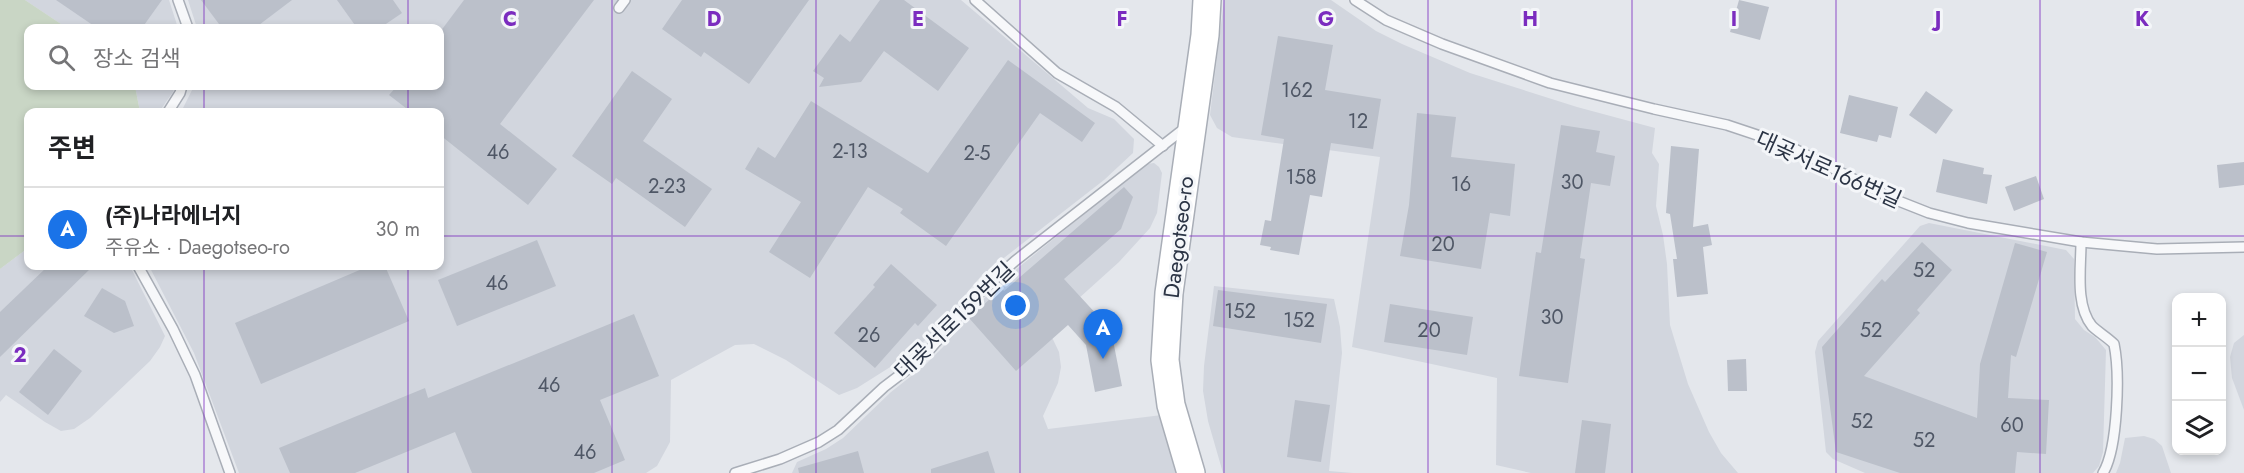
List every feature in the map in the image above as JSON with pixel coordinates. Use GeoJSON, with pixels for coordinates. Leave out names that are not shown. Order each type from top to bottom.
{"type":"FeatureCollection","features":[{"type":"Feature","properties":{"kind":"street","name":"Daegotseo-ro"},"geometry":{"type":"LineString","coordinates":[[1191,473],[1172,405],[1165,360],[1169,293],[1193,122],[1207,0]]}},
{"type":"Feature","properties":{"kind":"lane"},"geometry":{"type":"LineString","coordinates":[[178,0],[187,24]]}},
{"type":"Feature","properties":{"kind":"lane"},"geometry":{"type":"LineString","coordinates":[[619,8],[625,0]]}},
{"type":"Feature","properties":{"kind":"lane"},"geometry":{"type":"LineString","coordinates":[[975,0],[1058,73],[1116,107],[1163,146]]}},
{"type":"Feature","properties":{"kind":"lane","name":"대곶서로166번길"},"geometry":{"type":"LineString","coordinates":[[1355,0],[1386,20],[1442,44],[1550,83],[1727,125],[1787,145],[1891,198],[1929,213],[1968,223],[2081,243],[2157,249],[2244,247]]}},
{"type":"Feature","properties":{"kind":"lane"},"geometry":{"type":"LineString","coordinates":[[171,108],[181,90]]}},
{"type":"Feature","properties":{"kind":"lane","name":"대곶서로159번길"},"geometry":{"type":"LineString","coordinates":[[735,473],[789,455],[819,442],[838,430],[884,387],[930,349],[977,295],[1016,261],[1193,122]]}},
{"type":"Feature","properties":{"kind":"lane"},"geometry":{"type":"LineString","coordinates":[[2081,243],[2080,285],[2085,315],[2093,327],[2114,344],[2117,357],[2114,438],[2108,466],[2103,473]]}},
{"type":"Feature","properties":{"kind":"lane"},"geometry":{"type":"LineString","coordinates":[[140,270],[195,375],[230,473]]}},
{"type":"Feature","properties":{"kind":"shaded area"},"geometry":{"type":"Polygon","coordinates":[[[25,0],[169,0],[177,24],[61,24],[25,0]]]}},
{"type":"Feature","properties":{"kind":"shaded area"},"geometry":{"type":"Polygon","coordinates":[[[188,0],[961,0],[1088,108],[1114,119],[1134,139],[1133,153],[1104,180],[982,275],[931,335],[903,359],[857,388],[839,395],[786,360],[754,344],[735,345],[671,380],[670,442],[657,466],[646,473],[239,473],[194,353],[151,270],[444,270],[444,108],[183,108],[192,90],[444,90],[444,24],[196,24],[188,0]]]}},
{"type":"Feature","properties":{"kind":"shaded area"},"geometry":{"type":"Polygon","coordinates":[[[1224,0],[1331,0],[1376,31],[1470,73],[1577,107],[1655,128],[1652,153],[1659,164],[1656,206],[1667,264],[1670,325],[1688,384],[1709,432],[1721,453],[1738,473],[1531,473],[1496,465],[1497,378],[1352,347],[1380,157],[1232,137],[1217,128],[1210,115],[1224,0]]]}},
{"type":"Feature","properties":{"kind":"shaded area"},"geometry":{"type":"Polygon","coordinates":[[[136,90],[174,90],[162,108],[139,108],[136,90]]]}},
{"type":"Feature","properties":{"kind":"shaded area"},"geometry":{"type":"Polygon","coordinates":[[[1154,163],[1162,173],[1157,213],[1150,228],[1119,262],[1047,327],[1059,352],[1061,367],[1058,383],[1043,416],[1048,429],[1162,415],[1178,473],[792,473],[797,462],[826,449],[843,438],[891,392],[924,366],[981,301],[1019,267],[1146,164],[1154,163]]]}},
{"type":"Feature","properties":{"kind":"shaded area"},"geometry":{"type":"Polygon","coordinates":[[[1929,223],[2066,250],[2074,259],[2075,319],[2106,350],[2103,452],[2099,466],[2093,473],[1865,473],[1833,459],[1826,452],[1815,352],[1818,341],[1920,226],[1929,223]]]}},
{"type":"Feature","properties":{"kind":"shaded area"},"geometry":{"type":"Polygon","coordinates":[[[24,251],[24,270],[132,270],[165,336],[150,361],[90,418],[74,429],[61,431],[6,395],[0,402],[0,269],[24,251]]]}},
{"type":"Feature","properties":{"kind":"shaded area"},"geometry":{"type":"Polygon","coordinates":[[[1214,286],[1334,299],[1340,327],[1342,353],[1329,471],[1353,473],[1223,473],[1208,421],[1203,391],[1214,286]]]}},
{"type":"Feature","properties":{"kind":"shaded area"},"geometry":{"type":"Polygon","coordinates":[[[2244,335],[2244,410],[2232,378],[2230,357],[2234,343],[2244,335]]]}},
{"type":"Feature","properties":{"kind":"shaded area"},"geometry":{"type":"Polygon","coordinates":[[[2144,436],[2154,439],[2162,446],[2171,473],[2116,473],[2125,438],[2144,436]]]}},
{"type":"Feature","properties":{"kind":"green space"},"geometry":{"type":"Polygon","coordinates":[[[0,0],[25,0],[61,24],[24,24],[24,90],[136,90],[139,108],[24,108],[24,251],[0,269],[0,0]]]}},
{"type":"Feature","properties":{"kind":"building"},"geometry":{"type":"Polygon","coordinates":[[[56,0],[162,0],[145,24],[91,24],[56,0]]]}},
{"type":"Feature","properties":{"kind":"building"},"geometry":{"type":"Polygon","coordinates":[[[201,0],[292,0],[260,24],[219,24],[201,0]]]}},
{"type":"Feature","properties":{"kind":"building"},"geometry":{"type":"Polygon","coordinates":[[[337,0],[393,0],[402,13],[386,24],[354,24],[337,0]]]}},
{"type":"Feature","properties":{"kind":"building"},"geometry":{"type":"Polygon","coordinates":[[[464,0],[594,0],[500,124],[557,169],[528,205],[444,138],[444,108],[406,108],[389,95],[393,90],[444,90],[444,27],[464,0]]]}},
{"type":"Feature","properties":{"kind":"building"},"geometry":{"type":"Polygon","coordinates":[[[682,0],[809,0],[749,84],[704,52],[701,57],[662,29],[682,0]]]}},
{"type":"Feature","properties":{"kind":"building"},"geometry":{"type":"Polygon","coordinates":[[[880,0],[904,0],[969,48],[938,91],[884,51],[861,82],[819,87],[824,78],[813,71],[840,34],[850,42],[880,0]]]}},
{"type":"Feature","properties":{"kind":"building"},"geometry":{"type":"Polygon","coordinates":[[[1739,0],[1769,7],[1760,40],[1730,32],[1739,0]]]}},
{"type":"Feature","properties":{"kind":"building"},"geometry":{"type":"Polygon","coordinates":[[[1278,36],[1333,45],[1325,90],[1381,99],[1373,149],[1331,143],[1322,197],[1310,195],[1299,255],[1270,250],[1271,247],[1260,245],[1265,220],[1271,221],[1284,139],[1261,135],[1278,36]]]}},
{"type":"Feature","properties":{"kind":"building"},"geometry":{"type":"Polygon","coordinates":[[[1008,60],[1095,123],[1082,142],[1040,113],[946,246],[900,213],[903,209],[868,187],[810,278],[769,252],[801,202],[745,169],[758,147],[775,158],[811,101],[928,173],[1008,60]]]}},
{"type":"Feature","properties":{"kind":"building"},"geometry":{"type":"Polygon","coordinates":[[[632,71],[672,99],[643,141],[712,189],[685,227],[616,178],[612,184],[572,156],[632,71]]]}},
{"type":"Feature","properties":{"kind":"building"},"geometry":{"type":"Polygon","coordinates":[[[1926,91],[1953,110],[1936,134],[1909,115],[1926,91]]]}},
{"type":"Feature","properties":{"kind":"building"},"geometry":{"type":"Polygon","coordinates":[[[1849,95],[1898,107],[1891,138],[1879,135],[1877,142],[1840,133],[1849,95]]]}},
{"type":"Feature","properties":{"kind":"building"},"geometry":{"type":"Polygon","coordinates":[[[1417,113],[1456,117],[1451,157],[1515,164],[1510,216],[1490,213],[1481,269],[1400,256],[1409,205],[1417,113]]]}},
{"type":"Feature","properties":{"kind":"building"},"geometry":{"type":"Polygon","coordinates":[[[1561,125],[1600,131],[1596,152],[1615,156],[1610,186],[1591,183],[1580,258],[1585,259],[1568,383],[1519,376],[1536,252],[1541,253],[1561,125]]]}},
{"type":"Feature","properties":{"kind":"building"},"geometry":{"type":"Polygon","coordinates":[[[1671,146],[1699,149],[1693,227],[1708,224],[1712,245],[1703,247],[1708,294],[1677,297],[1673,259],[1677,259],[1670,214],[1666,213],[1671,146]]]}},
{"type":"Feature","properties":{"kind":"building"},"geometry":{"type":"Polygon","coordinates":[[[1943,159],[1984,168],[1983,174],[1992,175],[1987,204],[1936,192],[1943,159]]]}},
{"type":"Feature","properties":{"kind":"building"},"geometry":{"type":"Polygon","coordinates":[[[2244,162],[2244,185],[2219,188],[2217,165],[2244,162]]]}},
{"type":"Feature","properties":{"kind":"building"},"geometry":{"type":"Polygon","coordinates":[[[2036,176],[2044,199],[2014,211],[2005,187],[2036,176]]]}},
{"type":"Feature","properties":{"kind":"building"},"geometry":{"type":"Polygon","coordinates":[[[1124,187],[1133,197],[1121,229],[1064,279],[1111,330],[1122,386],[1095,392],[1086,345],[1068,325],[1016,371],[969,318],[1002,288],[1004,291],[1124,187]]]}},
{"type":"Feature","properties":{"kind":"building"},"geometry":{"type":"Polygon","coordinates":[[[537,240],[556,286],[457,326],[438,280],[537,240]]]}},
{"type":"Feature","properties":{"kind":"building"},"geometry":{"type":"Polygon","coordinates":[[[1922,242],[1952,270],[1917,310],[1920,313],[1864,376],[1977,418],[1980,364],[2015,243],[2047,252],[2016,357],[2011,355],[2008,398],[2049,400],[2046,454],[2017,452],[2015,473],[1900,473],[1836,452],[1822,347],[1882,279],[1885,282],[1922,242]]]}},
{"type":"Feature","properties":{"kind":"building"},"geometry":{"type":"Polygon","coordinates":[[[891,264],[937,305],[918,326],[915,323],[875,368],[834,333],[875,287],[873,285],[891,264]]]}},
{"type":"Feature","properties":{"kind":"building"},"geometry":{"type":"Polygon","coordinates":[[[44,270],[89,270],[0,357],[0,312],[44,270]]]}},
{"type":"Feature","properties":{"kind":"building"},"geometry":{"type":"Polygon","coordinates":[[[360,270],[387,270],[409,321],[261,384],[235,323],[360,270]]]}},
{"type":"Feature","properties":{"kind":"building"},"geometry":{"type":"Polygon","coordinates":[[[102,288],[125,301],[134,326],[114,333],[84,316],[102,288]]]}},
{"type":"Feature","properties":{"kind":"building"},"geometry":{"type":"Polygon","coordinates":[[[1218,290],[1327,304],[1321,343],[1213,326],[1218,290]]]}},
{"type":"Feature","properties":{"kind":"building"},"geometry":{"type":"Polygon","coordinates":[[[1390,304],[1473,317],[1467,355],[1384,342],[1390,304]]]}},
{"type":"Feature","properties":{"kind":"building"},"geometry":{"type":"Polygon","coordinates":[[[634,314],[659,376],[600,400],[625,460],[594,473],[472,473],[455,432],[355,473],[290,473],[279,448],[425,388],[428,398],[634,314]]]}},
{"type":"Feature","properties":{"kind":"building"},"geometry":{"type":"Polygon","coordinates":[[[54,349],[82,371],[48,415],[19,392],[54,349]]]}},
{"type":"Feature","properties":{"kind":"building"},"geometry":{"type":"Polygon","coordinates":[[[1746,359],[1747,391],[1728,391],[1727,360],[1746,359]]]}},
{"type":"Feature","properties":{"kind":"building"},"geometry":{"type":"Polygon","coordinates":[[[1295,400],[1330,405],[1321,462],[1287,457],[1295,400]]]}},
{"type":"Feature","properties":{"kind":"building"},"geometry":{"type":"Polygon","coordinates":[[[1582,420],[1611,424],[1605,473],[1575,473],[1582,420]]]}},
{"type":"Feature","properties":{"kind":"building"},"geometry":{"type":"Polygon","coordinates":[[[858,451],[864,473],[799,473],[798,468],[858,451]]]}},
{"type":"Feature","properties":{"kind":"building"},"geometry":{"type":"Polygon","coordinates":[[[988,451],[995,473],[931,473],[931,469],[988,451]]]}},
{"type":"Feature","properties":{"kind":"place","name":"(주)나라에너지"},"geometry":{"type":"Point","coordinates":[1103,359]}}]}
